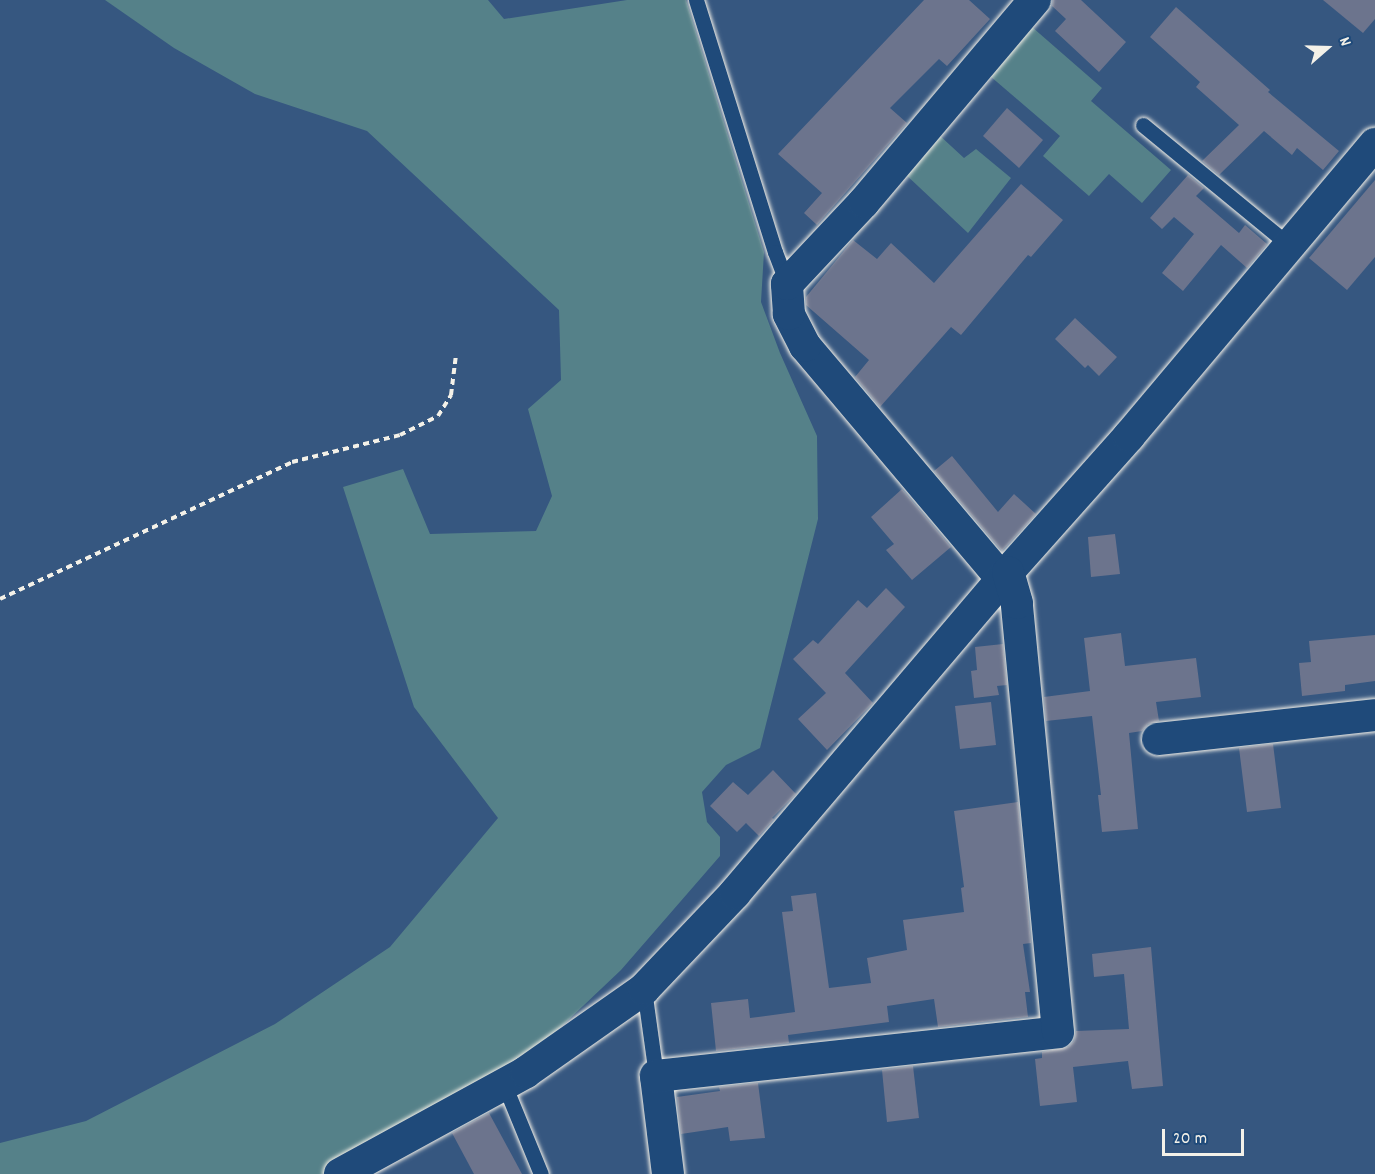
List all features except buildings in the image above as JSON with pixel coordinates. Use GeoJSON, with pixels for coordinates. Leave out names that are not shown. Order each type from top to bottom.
{"type":"FeatureCollection","features":[{"type":"Feature","properties":{"kind":"street"},"geometry":{"type":"LineString","coordinates":[[668,1174],[656,1076],[1058,1032],[1017,603],[1005,575],[806,346],[789,314],[787,284],[864,202],[1035,0]]}},
{"type":"Feature","properties":{"kind":"street"},"geometry":{"type":"LineString","coordinates":[[340,1174],[526,1072],[644,989],[735,893],[1005,575],[1129,436],[1375,144]]}},
{"type":"Feature","properties":{"kind":"street"},"geometry":{"type":"LineString","coordinates":[[1158,739],[1375,715]]}},
{"type":"Feature","properties":{"kind":"lane"},"geometry":{"type":"LineString","coordinates":[[696,0],[787,284]]}},
{"type":"Feature","properties":{"kind":"lane"},"geometry":{"type":"LineString","coordinates":[[1143,124],[1289,245]]}},
{"type":"Feature","properties":{"kind":"lane"},"geometry":{"type":"LineString","coordinates":[[644,989],[656,1076]]}},
{"type":"Feature","properties":{"kind":"lane"},"geometry":{"type":"LineString","coordinates":[[504,1084],[541,1174]]}},
{"type":"Feature","properties":{"kind":"path"},"geometry":{"type":"LineString","coordinates":[[0,599],[292,462],[400,435],[438,416],[451,395],[456,355]]}},
{"type":"Feature","properties":{"kind":"green space"},"geometry":{"type":"Polygon","coordinates":[[[105,0],[488,0],[504,19],[627,0],[686,0],[764,252],[761,302],[780,353],[817,436],[818,519],[760,748],[726,765],[702,792],[707,822],[720,837],[720,856],[621,970],[543,1044],[322,1174],[0,1174],[0,1143],[86,1121],[275,1024],[390,947],[498,818],[414,707],[343,487],[403,469],[430,534],[536,531],[552,496],[528,409],[561,380],[559,310],[367,131],[255,94],[174,48],[105,0]]]}},
{"type":"Feature","properties":{"kind":"green space"},"geometry":{"type":"Polygon","coordinates":[[[1032,27],[1102,88],[1091,101],[1171,170],[1142,203],[1109,174],[1089,196],[1043,156],[1060,136],[990,76],[1032,27]]]}},
{"type":"Feature","properties":{"kind":"green space"},"geometry":{"type":"Polygon","coordinates":[[[938,134],[964,158],[976,149],[1011,178],[968,233],[903,172],[938,134]]]}}]}
